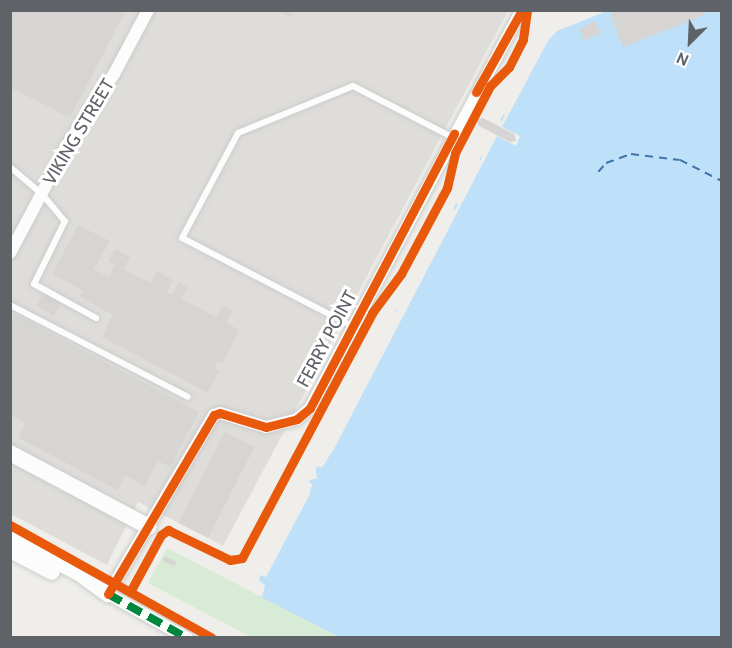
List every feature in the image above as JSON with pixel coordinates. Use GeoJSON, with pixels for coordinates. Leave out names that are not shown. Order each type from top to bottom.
{"type":"FeatureCollection","features":[{"type":"Feature","properties":{"kind":"street","name":"VIKING STREET"},"geometry":{"type":"LineString","coordinates":[[10,253],[148,10]]}},
{"type":"Feature","properties":{"kind":"street","name":"FERRY POINT"},"geometry":{"type":"LineString","coordinates":[[108,594],[214,415],[220,413],[266,427],[304,415],[522,10]]}},
{"type":"Feature","properties":{"kind":"street"},"geometry":{"type":"LineString","coordinates":[[10,453],[149,526]]}},
{"type":"Feature","properties":{"kind":"street"},"geometry":{"type":"LineString","coordinates":[[10,537],[79,573],[108,594],[187,638]]}},
{"type":"Feature","properties":{"kind":"street"},"geometry":{"type":"LineString","coordinates":[[10,550],[85,588],[108,594]]}},
{"type":"Feature","properties":{"kind":"lane"},"geometry":{"type":"LineString","coordinates":[[352,326],[182,238],[238,133],[353,86],[452,137]]}},
{"type":"Feature","properties":{"kind":"lane"},"geometry":{"type":"LineString","coordinates":[[10,167],[42,194],[65,221],[34,284],[96,318]]}},
{"type":"Feature","properties":{"kind":"lane"},"geometry":{"type":"LineString","coordinates":[[10,305],[188,397]]}},
{"type":"Feature","properties":{"kind":"shaded area"},"geometry":{"type":"Polygon","coordinates":[[[10,11],[508,11],[223,546],[138,502],[107,565],[11,514],[10,11]]]}},
{"type":"Feature","properties":{"kind":"green space"},"geometry":{"type":"Polygon","coordinates":[[[167,548],[262,597],[260,575],[266,577],[315,625],[339,637],[251,637],[148,583],[167,548]]]}},
{"type":"Feature","properties":{"kind":"water"},"geometry":{"type":"Polygon","coordinates":[[[592,11],[721,11],[721,637],[339,637],[257,595],[260,575],[398,313],[394,310],[402,305],[549,28],[592,11]]]}},
{"type":"Feature","properties":{"kind":"pier"},"geometry":{"type":"Polygon","coordinates":[[[584,10],[607,11],[557,31],[548,41],[502,127],[520,136],[516,146],[497,136],[336,445],[322,468],[315,465],[317,478],[307,481],[312,484],[310,494],[266,577],[260,575],[258,580],[265,585],[262,597],[254,593],[257,574],[304,480],[395,318],[398,312],[394,310],[402,305],[451,207],[455,210],[458,204],[453,203],[476,160],[481,160],[483,146],[497,119],[502,121],[505,115],[500,113],[547,27],[584,10]]]}},
{"type":"Feature","properties":{"kind":"building"},"geometry":{"type":"Polygon","coordinates":[[[10,10],[126,10],[70,118],[10,87],[10,10]]]}},
{"type":"Feature","properties":{"kind":"building"},"geometry":{"type":"Polygon","coordinates":[[[278,10],[294,10],[290,17],[278,10]]]}},
{"type":"Feature","properties":{"kind":"building"},"geometry":{"type":"Polygon","coordinates":[[[616,10],[704,10],[705,15],[623,47],[610,15],[616,10]]]}},
{"type":"Feature","properties":{"kind":"building"},"geometry":{"type":"Polygon","coordinates":[[[595,21],[601,33],[585,41],[579,29],[595,21]]]}},
{"type":"Feature","properties":{"kind":"building"},"geometry":{"type":"Polygon","coordinates":[[[483,118],[514,134],[516,141],[510,142],[479,126],[475,119],[483,118]]]}},
{"type":"Feature","properties":{"kind":"building"},"geometry":{"type":"Polygon","coordinates":[[[78,225],[110,241],[94,269],[109,277],[115,265],[109,262],[115,249],[130,257],[123,269],[151,283],[157,271],[173,280],[167,292],[172,295],[179,282],[188,287],[181,299],[216,317],[222,306],[233,311],[226,323],[240,330],[222,364],[218,362],[214,368],[219,371],[208,393],[102,337],[113,315],[80,297],[83,291],[52,274],[78,225]]]}},
{"type":"Feature","properties":{"kind":"building"},"geometry":{"type":"Polygon","coordinates":[[[44,293],[61,303],[54,316],[37,306],[44,293]]]}},
{"type":"Feature","properties":{"kind":"building"},"geometry":{"type":"Polygon","coordinates":[[[14,314],[199,412],[170,467],[158,461],[145,486],[125,475],[117,490],[19,438],[26,423],[10,415],[10,321],[14,314]]]}},
{"type":"Feature","properties":{"kind":"building"},"geometry":{"type":"Polygon","coordinates":[[[225,432],[254,447],[208,538],[179,523],[225,432]]]}},
{"type":"Feature","properties":{"kind":"building"},"geometry":{"type":"Polygon","coordinates":[[[164,556],[177,562],[175,566],[162,561],[164,556]]]}},
{"type":"Feature","properties":{"kind":"ferry route"},"geometry":{"type":"LineString","coordinates":[[598,172],[606,163],[631,154],[680,160],[722,181]]}},
{"type":"Feature","properties":{"kind":"marked path"},"geometry":{"type":"LineString","coordinates":[[108,594],[187,638]]}},
{"type":"Feature","properties":{"kind":"cycle path"},"geometry":{"type":"LineString","coordinates":[[476,92],[522,10]]}},
{"type":"Feature","properties":{"kind":"cycle path"},"geometry":{"type":"LineString","coordinates":[[130,592],[161,535],[168,530],[230,560],[242,558],[372,313],[401,274],[447,188],[455,153],[490,86],[509,67],[523,39],[527,10]]}},
{"type":"Feature","properties":{"kind":"cycle path"},"geometry":{"type":"LineString","coordinates":[[108,594],[214,415],[220,413],[266,427],[297,419],[310,408],[454,134]]}},
{"type":"Feature","properties":{"kind":"cycle path"},"geometry":{"type":"LineString","coordinates":[[10,525],[212,638]]}}]}
